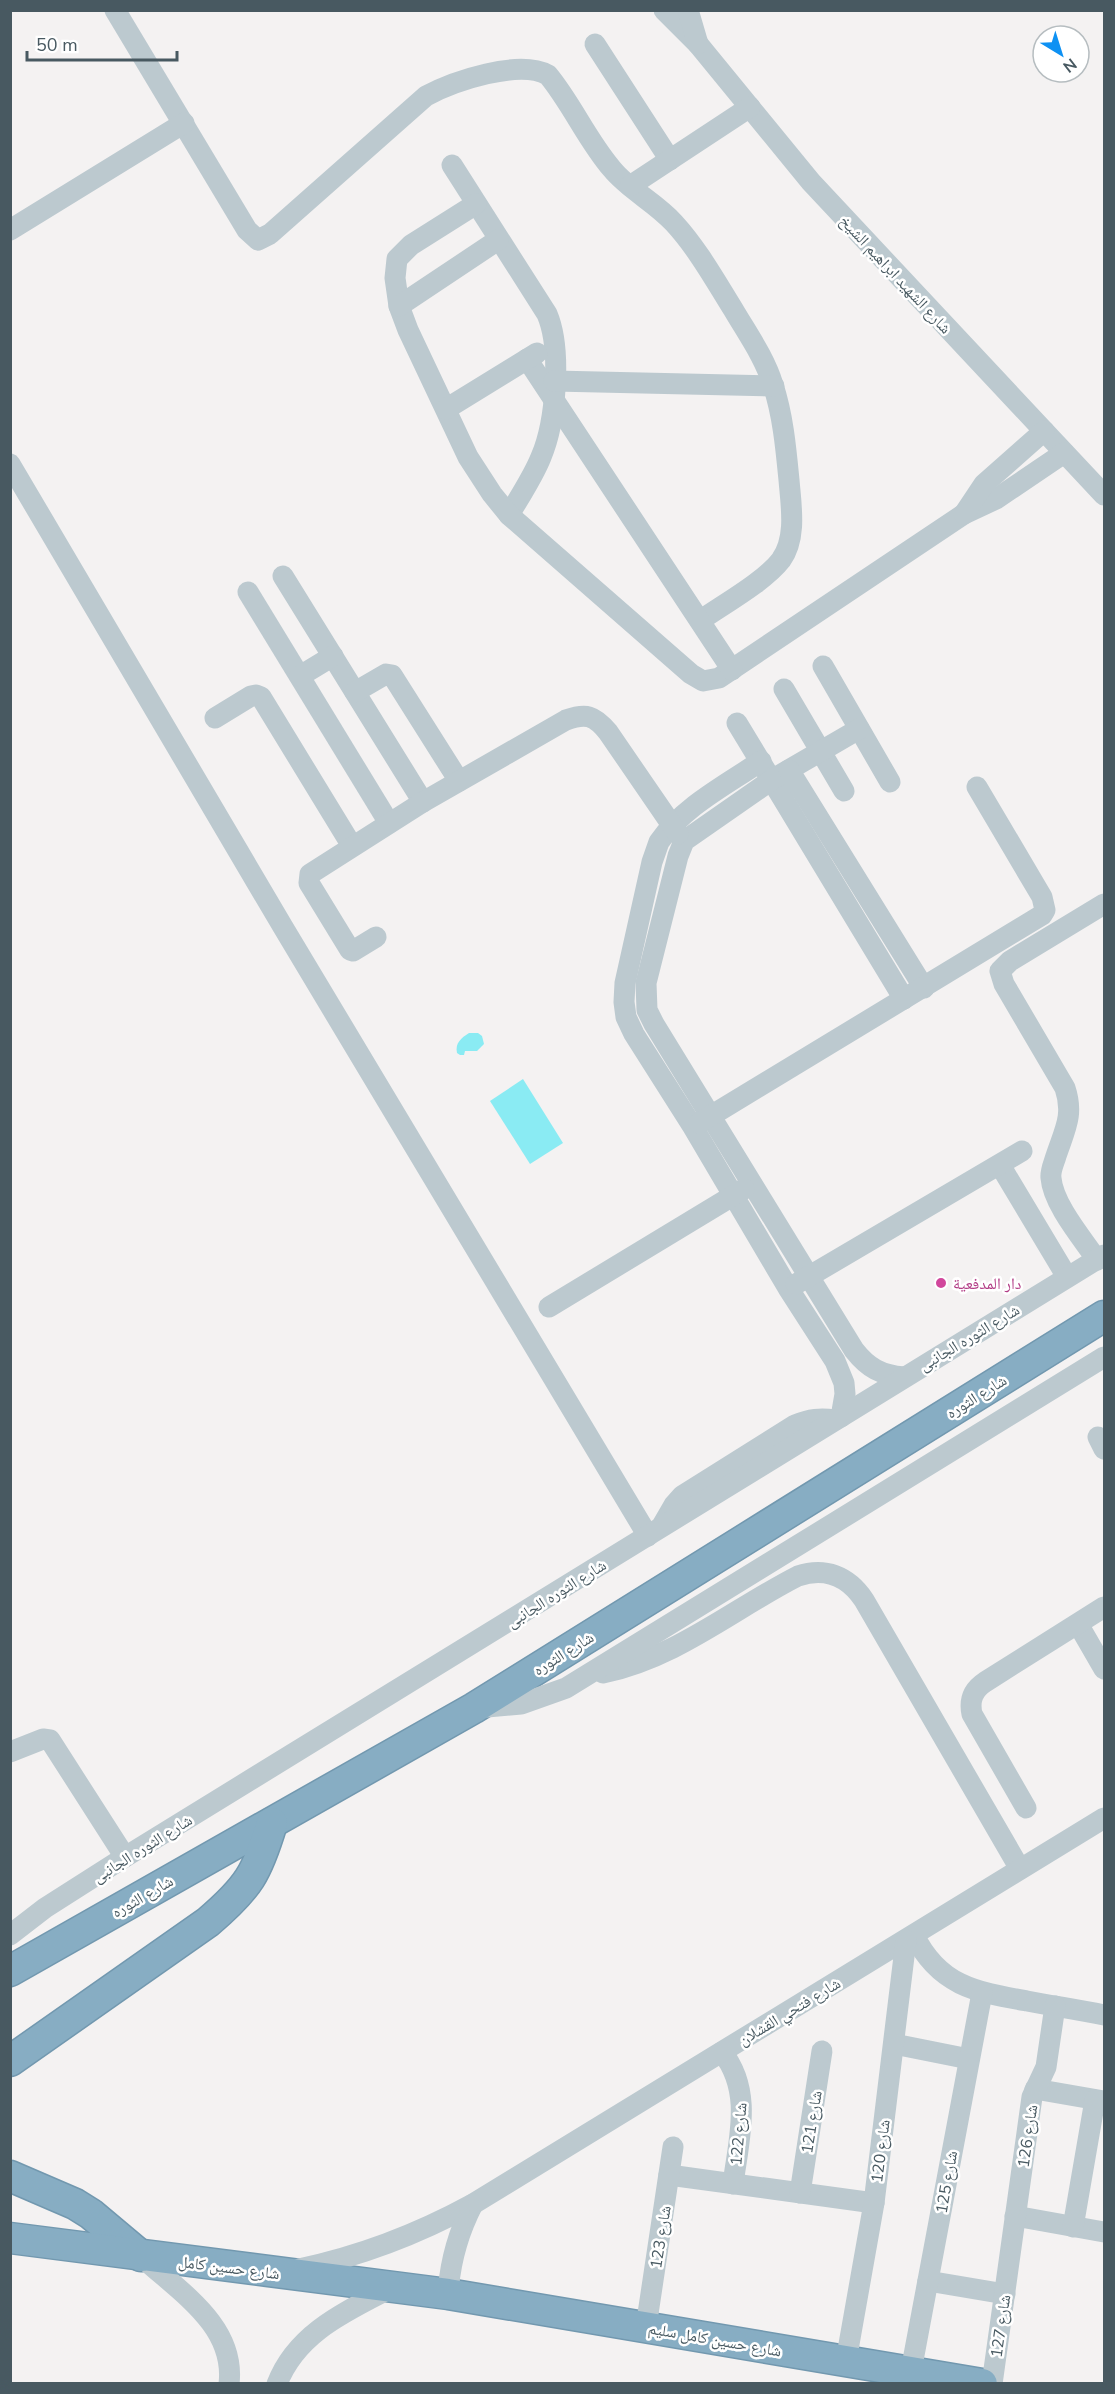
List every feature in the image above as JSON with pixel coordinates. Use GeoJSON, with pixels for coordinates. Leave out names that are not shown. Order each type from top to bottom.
{"type":"FeatureCollection","features":[{"type":"Feature","properties":{"kind":"highway","name":"شارع الثوره"},"geometry":{"type":"LineString","coordinates":[[10,1971],[474,1708],[1104,1316]]}},
{"type":"Feature","properties":{"kind":"highway"},"geometry":{"type":"LineString","coordinates":[[10,2061],[208,1922],[229,1904],[254,1874],[272,1823]]}},
{"type":"Feature","properties":{"kind":"highway"},"geometry":{"type":"LineString","coordinates":[[10,2176],[75,2204],[91,2214],[141,2256]]}},
{"type":"Feature","properties":{"kind":"highway","name":"شارع حسين كامل"},"geometry":{"type":"LineString","coordinates":[[10,2238],[448,2294]]}},
{"type":"Feature","properties":{"kind":"highway","name":"شارع حسين كامل سليم"},"geometry":{"type":"LineString","coordinates":[[448,2294],[982,2384]]}},
{"type":"Feature","properties":{"kind":"street"},"geometry":{"type":"LineString","coordinates":[[115,10],[247,230],[258,240],[270,234],[426,96],[475,76],[517,70],[540,71],[548,75],[611,168],[662,211],[683,234],[740,321],[774,386],[786,452],[791,503],[792,525],[789,543],[781,559],[766,574],[701,621]]}},
{"type":"Feature","properties":{"kind":"street","name":"شارع الشهيد ابراهيم الشيخ"},"geometry":{"type":"LineString","coordinates":[[664,10],[698,44],[811,182],[1104,495]]}},
{"type":"Feature","properties":{"kind":"street","name":"شارع الشهيد ابراهيم الشيخ"},"geometry":{"type":"LineString","coordinates":[[688,10],[698,44]]}},
{"type":"Feature","properties":{"kind":"street"},"geometry":{"type":"LineString","coordinates":[[595,44],[670,160]]}},
{"type":"Feature","properties":{"kind":"street"},"geometry":{"type":"LineString","coordinates":[[630,186],[750,107]]}},
{"type":"Feature","properties":{"kind":"street"},"geometry":{"type":"LineString","coordinates":[[10,230],[184,123]]}},
{"type":"Feature","properties":{"kind":"street"},"geometry":{"type":"LineString","coordinates":[[452,165],[547,314],[555,342],[554,389],[542,455],[510,515]]}},
{"type":"Feature","properties":{"kind":"street"},"geometry":{"type":"LineString","coordinates":[[476,204],[411,245],[397,259],[395,278],[399,306],[408,330],[477,472],[510,515],[698,679],[710,681],[732,670],[964,514],[996,499],[1064,453]]}},
{"type":"Feature","properties":{"kind":"street"},"geometry":{"type":"LineString","coordinates":[[399,306],[498,240]]}},
{"type":"Feature","properties":{"kind":"street"},"geometry":{"type":"LineString","coordinates":[[446,409],[555,342]]}},
{"type":"Feature","properties":{"kind":"street"},"geometry":{"type":"LineString","coordinates":[[527,359],[554,389],[732,670]]}},
{"type":"Feature","properties":{"kind":"street"},"geometry":{"type":"LineString","coordinates":[[554,389],[774,386]]}},
{"type":"Feature","properties":{"kind":"street"},"geometry":{"type":"LineString","coordinates":[[964,514],[984,484],[1044,431]]}},
{"type":"Feature","properties":{"kind":"street"},"geometry":{"type":"LineString","coordinates":[[10,464],[289,937],[655,1532]]}},
{"type":"Feature","properties":{"kind":"street"},"geometry":{"type":"LineString","coordinates":[[283,576],[423,802]]}},
{"type":"Feature","properties":{"kind":"street"},"geometry":{"type":"LineString","coordinates":[[248,592],[389,823]]}},
{"type":"Feature","properties":{"kind":"street"},"geometry":{"type":"LineString","coordinates":[[300,676],[333,656]]}},
{"type":"Feature","properties":{"kind":"street"},"geometry":{"type":"LineString","coordinates":[[823,666],[890,782]]}},
{"type":"Feature","properties":{"kind":"street"},"geometry":{"type":"LineString","coordinates":[[355,692],[386,674],[392,675],[459,781]]}},
{"type":"Feature","properties":{"kind":"street"},"geometry":{"type":"LineString","coordinates":[[784,689],[844,790]]}},
{"type":"Feature","properties":{"kind":"street"},"geometry":{"type":"LineString","coordinates":[[216,718],[250,696],[256,694],[261,697],[352,846]]}},
{"type":"Feature","properties":{"kind":"street"},"geometry":{"type":"LineString","coordinates":[[376,937],[351,952],[309,883],[310,874],[423,802],[566,720],[580,716],[591,717],[600,723],[684,841]]}},
{"type":"Feature","properties":{"kind":"street"},"geometry":{"type":"LineString","coordinates":[[737,723],[761,761],[781,775],[924,988]]}},
{"type":"Feature","properties":{"kind":"street"},"geometry":{"type":"LineString","coordinates":[[838,1419],[845,1394],[839,1370],[733,1195],[702,1122],[647,1010],[645,997],[649,969],[678,856],[684,841],[781,775],[859,729]]}},
{"type":"Feature","properties":{"kind":"street"},"geometry":{"type":"LineString","coordinates":[[761,761],[671,824],[659,842],[652,862],[628,968],[624,1002],[626,1017],[634,1034],[752,1185],[860,1358],[874,1370],[904,1377]]}},
{"type":"Feature","properties":{"kind":"street"},"geometry":{"type":"LineString","coordinates":[[781,775],[904,999]]}},
{"type":"Feature","properties":{"kind":"street"},"geometry":{"type":"LineString","coordinates":[[702,1122],[1038,919],[1045,910],[1042,897],[977,787]]}},
{"type":"Feature","properties":{"kind":"street"},"geometry":{"type":"LineString","coordinates":[[1101,1257],[1058,1202],[1051,1181],[1052,1167],[1070,1112],[1065,1088],[1004,984],[1000,971],[1002,966],[1104,904]]}},
{"type":"Feature","properties":{"kind":"street"},"geometry":{"type":"LineString","coordinates":[[788,1288],[1022,1151]]}},
{"type":"Feature","properties":{"kind":"street"},"geometry":{"type":"LineString","coordinates":[[1000,1165],[1067,1277]]}},
{"type":"Feature","properties":{"kind":"street"},"geometry":{"type":"LineString","coordinates":[[549,1307],[752,1185]]}},
{"type":"Feature","properties":{"kind":"street","name":"شارع الثوره الجانبى"},"geometry":{"type":"LineString","coordinates":[[10,1935],[45,1908],[125,1857],[1101,1257]]}},
{"type":"Feature","properties":{"kind":"street"},"geometry":{"type":"LineString","coordinates":[[474,1708],[532,1701],[555,1693],[584,1677],[1104,1357]]}},
{"type":"Feature","properties":{"kind":"street"},"geometry":{"type":"LineString","coordinates":[[839,1370],[860,1358]]}},
{"type":"Feature","properties":{"kind":"street"},"geometry":{"type":"LineString","coordinates":[[584,1677],[625,1668],[660,1655],[798,1576],[819,1571],[839,1576],[849,1582],[864,1600],[1020,1869]]}},
{"type":"Feature","properties":{"kind":"street"},"geometry":{"type":"LineString","coordinates":[[1026,1808],[972,1714],[972,1698],[979,1686],[1104,1607]]}},
{"type":"Feature","properties":{"kind":"street"},"geometry":{"type":"LineString","coordinates":[[1078,1624],[1104,1669]]}},
{"type":"Feature","properties":{"kind":"street"},"geometry":{"type":"LineString","coordinates":[[10,1752],[43,1739],[50,1740],[125,1857]]}},
{"type":"Feature","properties":{"kind":"street","name":"شارع فتحي القشلان"},"geometry":{"type":"LineString","coordinates":[[278,2274],[371,2250],[418,2232],[473,2204],[1104,1818]]}},
{"type":"Feature","properties":{"kind":"street"},"geometry":{"type":"LineString","coordinates":[[910,1937],[940,1971],[959,1984],[982,1993],[1104,2014]]}},
{"type":"Feature","properties":{"kind":"street","name":"شارع 120"},"geometry":{"type":"LineString","coordinates":[[846,2361],[874,2203],[910,1937]]}},
{"type":"Feature","properties":{"kind":"street","name":"شارع 125"},"geometry":{"type":"LineString","coordinates":[[911,2372],[982,1993]]}},
{"type":"Feature","properties":{"kind":"street","name":"شارع 126"},"geometry":{"type":"LineString","coordinates":[[1008,2269],[1035,2089],[1046,2067],[1055,2006]]}},
{"type":"Feature","properties":{"kind":"street"},"geometry":{"type":"LineString","coordinates":[[894,2044],[969,2059]]}},
{"type":"Feature","properties":{"kind":"street","name":"شارع 121"},"geometry":{"type":"LineString","coordinates":[[800,2193],[822,2051]]}},
{"type":"Feature","properties":{"kind":"street","name":"شارع 122"},"geometry":{"type":"LineString","coordinates":[[722,2052],[735,2071],[742,2099],[733,2184]]}},
{"type":"Feature","properties":{"kind":"street"},"geometry":{"type":"LineString","coordinates":[[1035,2089],[1100,2101],[1073,2227]]}},
{"type":"Feature","properties":{"kind":"street","name":"شارع 123"},"geometry":{"type":"LineString","coordinates":[[646,2327],[674,2147]]}},
{"type":"Feature","properties":{"kind":"street"},"geometry":{"type":"LineString","coordinates":[[669,2175],[874,2203]]}},
{"type":"Feature","properties":{"kind":"street"},"geometry":{"type":"LineString","coordinates":[[448,2294],[457,2239],[473,2204]]}},
{"type":"Feature","properties":{"kind":"street"},"geometry":{"type":"LineString","coordinates":[[1015,2217],[1104,2232]]}},
{"type":"Feature","properties":{"kind":"street"},"geometry":{"type":"LineString","coordinates":[[141,2256],[216,2327],[227,2350],[230,2363],[229,2384]]}},
{"type":"Feature","properties":{"kind":"street","name":"شارع 127"},"geometry":{"type":"LineString","coordinates":[[992,2384],[1008,2269]]}},
{"type":"Feature","properties":{"kind":"street"},"geometry":{"type":"LineString","coordinates":[[928,2281],[1005,2294]]}},
{"type":"Feature","properties":{"kind":"street"},"geometry":{"type":"LineString","coordinates":[[277,2384],[288,2362],[312,2335],[341,2314],[393,2287]]}},
{"type":"Feature","properties":{"kind":"water"},"geometry":{"type":"Polygon","coordinates":[[[469,1033],[478,1033],[482,1036],[484,1044],[477,1051],[465,1051],[464,1055],[460,1055],[457,1053],[458,1044],[469,1033]]]}},
{"type":"Feature","properties":{"kind":"water"},"geometry":{"type":"Polygon","coordinates":[[[523,1079],[563,1143],[530,1164],[490,1101],[523,1079]]]}},
{"type":"Feature","properties":{"kind":"place","name":"دار المدفعية"},"geometry":{"type":"Point","coordinates":[941,1283]}}]}
